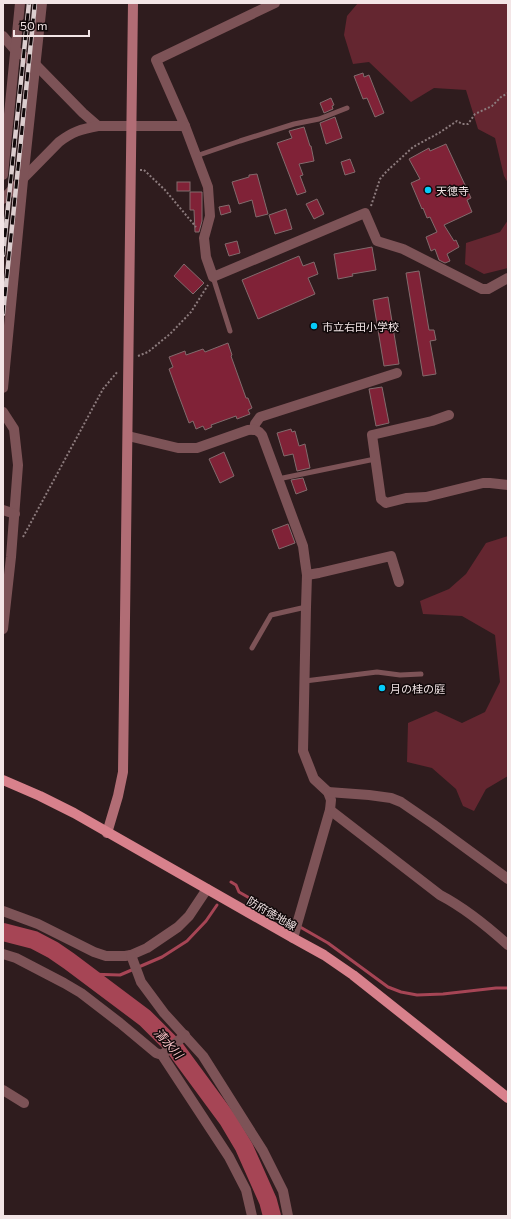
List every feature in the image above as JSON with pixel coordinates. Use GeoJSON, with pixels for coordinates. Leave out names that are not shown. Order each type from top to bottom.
{"type":"FeatureCollection","features":[{"type":"Feature","properties":{"kind":"main road","name":"防府徳地線"},"geometry":{"type":"LineString","coordinates":[[3,780],[60,806],[324,955],[353,975],[508,1098]]}},
{"type":"Feature","properties":{"kind":"street"},"geometry":{"type":"LineString","coordinates":[[3,175],[20,3]]}},
{"type":"Feature","properties":{"kind":"street"},"geometry":{"type":"LineString","coordinates":[[3,388],[42,3]]}},
{"type":"Feature","properties":{"kind":"street"},"geometry":{"type":"LineString","coordinates":[[107,833],[118,796],[123,772],[133,3]]}},
{"type":"Feature","properties":{"kind":"street"},"geometry":{"type":"LineString","coordinates":[[275,3],[156,60],[185,126],[208,187],[210,216],[204,238],[206,258],[213,277],[365,213],[377,241],[403,249],[482,289],[488,289],[508,278]]}},
{"type":"Feature","properties":{"kind":"street"},"geometry":{"type":"LineString","coordinates":[[3,36],[15,50],[35,64],[83,113],[98,126]]}},
{"type":"Feature","properties":{"kind":"street"},"geometry":{"type":"LineString","coordinates":[[3,199],[59,142],[69,134],[85,128],[98,126],[185,126]]}},
{"type":"Feature","properties":{"kind":"street"},"geometry":{"type":"LineString","coordinates":[[254,430],[255,424],[260,417],[397,372]]}},
{"type":"Feature","properties":{"kind":"street"},"geometry":{"type":"LineString","coordinates":[[3,412],[14,429],[18,465],[15,514],[3,629]]}},
{"type":"Feature","properties":{"kind":"street"},"geometry":{"type":"LineString","coordinates":[[449,415],[432,421],[372,435],[381,499],[386,503],[406,498],[426,496],[483,483],[508,485]]}},
{"type":"Feature","properties":{"kind":"street"},"geometry":{"type":"LineString","coordinates":[[128,436],[178,448],[197,448],[248,430],[259,432],[262,435],[302,546],[307,575],[302,751],[314,779],[328,792],[331,800],[330,810],[293,938]]}},
{"type":"Feature","properties":{"kind":"street"},"geometry":{"type":"LineString","coordinates":[[3,510],[15,514]]}},
{"type":"Feature","properties":{"kind":"street"},"geometry":{"type":"LineString","coordinates":[[307,575],[391,556],[399,582]]}},
{"type":"Feature","properties":{"kind":"street"},"geometry":{"type":"LineString","coordinates":[[328,792],[369,794],[391,798],[402,802],[508,879]]}},
{"type":"Feature","properties":{"kind":"street"},"geometry":{"type":"LineString","coordinates":[[330,810],[440,895],[458,904],[508,944]]}},
{"type":"Feature","properties":{"kind":"street"},"geometry":{"type":"LineString","coordinates":[[3,911],[38,924],[94,952],[106,956],[117,957],[131,955],[147,948],[178,927],[189,916],[207,889]]}},
{"type":"Feature","properties":{"kind":"street"},"geometry":{"type":"LineString","coordinates":[[3,954],[16,958],[64,983],[120,1023],[156,1054],[162,1055],[229,1157],[246,1190],[252,1216]]}},
{"type":"Feature","properties":{"kind":"street"},"geometry":{"type":"LineString","coordinates":[[131,955],[141,982],[164,1013],[203,1056],[263,1151],[283,1191],[288,1216]]}},
{"type":"Feature","properties":{"kind":"street"},"geometry":{"type":"LineString","coordinates":[[162,1055],[185,1035]]}},
{"type":"Feature","properties":{"kind":"street"},"geometry":{"type":"LineString","coordinates":[[3,1090],[24,1103]]}},
{"type":"Feature","properties":{"kind":"lane"},"geometry":{"type":"LineString","coordinates":[[196,156],[294,124],[319,119],[347,108]]}},
{"type":"Feature","properties":{"kind":"lane"},"geometry":{"type":"LineString","coordinates":[[213,277],[230,331]]}},
{"type":"Feature","properties":{"kind":"lane"},"geometry":{"type":"LineString","coordinates":[[278,479],[375,459]]}},
{"type":"Feature","properties":{"kind":"lane"},"geometry":{"type":"LineString","coordinates":[[252,648],[271,615],[306,607]]}},
{"type":"Feature","properties":{"kind":"lane"},"geometry":{"type":"LineString","coordinates":[[305,681],[377,672],[400,675],[421,674]]}},
{"type":"Feature","properties":{"kind":"path"},"geometry":{"type":"LineString","coordinates":[[365,213],[372,205],[380,179],[413,147],[457,121],[468,124],[475,114],[492,106],[501,97],[508,93]]}},
{"type":"Feature","properties":{"kind":"path"},"geometry":{"type":"LineString","coordinates":[[132,170],[144,170],[165,190],[204,238]]}},
{"type":"Feature","properties":{"kind":"path"},"geometry":{"type":"LineString","coordinates":[[22,538],[103,389],[129,359],[148,352],[170,334],[191,312],[213,277]]}},
{"type":"Feature","properties":{"kind":"shaded area"},"geometry":{"type":"Polygon","coordinates":[[[358,3],[508,3],[508,183],[504,176],[495,138],[478,129],[466,90],[434,88],[411,102],[369,62],[353,64],[344,35],[347,16],[358,3]]]}},
{"type":"Feature","properties":{"kind":"shaded area"},"geometry":{"type":"Polygon","coordinates":[[[508,220],[508,268],[484,274],[465,264],[466,243],[500,232],[508,220]]]}},
{"type":"Feature","properties":{"kind":"shaded area"},"geometry":{"type":"Polygon","coordinates":[[[508,536],[508,776],[486,789],[474,811],[463,806],[456,789],[432,768],[407,762],[408,723],[436,711],[462,723],[485,712],[500,682],[495,635],[462,616],[423,614],[420,601],[449,589],[466,574],[486,543],[508,536]]]}},
{"type":"Feature","properties":{"kind":"building"},"geometry":{"type":"Polygon","coordinates":[[[363,73],[364,77],[369,75],[384,113],[375,117],[367,98],[363,99],[354,76],[363,73]]]}},
{"type":"Feature","properties":{"kind":"building"},"geometry":{"type":"Polygon","coordinates":[[[331,98],[334,105],[332,106],[333,109],[324,113],[320,103],[331,98]]]}},
{"type":"Feature","properties":{"kind":"building"},"geometry":{"type":"Polygon","coordinates":[[[335,117],[342,138],[326,144],[320,123],[335,117]]]}},
{"type":"Feature","properties":{"kind":"building"},"geometry":{"type":"Polygon","coordinates":[[[304,127],[311,146],[314,161],[299,164],[303,175],[300,176],[306,192],[297,195],[277,143],[292,138],[289,131],[304,127]]]}},
{"type":"Feature","properties":{"kind":"building"},"geometry":{"type":"Polygon","coordinates":[[[446,144],[471,198],[467,200],[472,212],[444,225],[454,241],[456,240],[459,247],[447,254],[450,261],[445,263],[439,260],[435,249],[431,251],[426,237],[437,232],[430,217],[427,218],[423,208],[422,209],[411,183],[420,179],[409,159],[429,148],[430,151],[446,144]]]}},
{"type":"Feature","properties":{"kind":"building"},"geometry":{"type":"Polygon","coordinates":[[[350,159],[355,172],[345,175],[341,162],[350,159]]]}},
{"type":"Feature","properties":{"kind":"building"},"geometry":{"type":"Polygon","coordinates":[[[257,174],[268,214],[256,217],[252,200],[239,204],[232,182],[249,177],[249,175],[257,174]]]}},
{"type":"Feature","properties":{"kind":"building"},"geometry":{"type":"Polygon","coordinates":[[[177,182],[190,182],[190,191],[177,191],[177,182]]]}},
{"type":"Feature","properties":{"kind":"building"},"geometry":{"type":"Polygon","coordinates":[[[190,192],[202,192],[202,221],[199,232],[195,232],[194,210],[190,210],[190,192]]]}},
{"type":"Feature","properties":{"kind":"building"},"geometry":{"type":"Polygon","coordinates":[[[317,199],[324,214],[314,219],[306,204],[317,199]]]}},
{"type":"Feature","properties":{"kind":"building"},"geometry":{"type":"Polygon","coordinates":[[[229,205],[231,212],[221,215],[219,207],[229,205]]]}},
{"type":"Feature","properties":{"kind":"building"},"geometry":{"type":"Polygon","coordinates":[[[286,209],[292,229],[275,234],[269,215],[286,209]]]}},
{"type":"Feature","properties":{"kind":"building"},"geometry":{"type":"Polygon","coordinates":[[[237,241],[240,253],[229,256],[225,244],[237,241]]]}},
{"type":"Feature","properties":{"kind":"building"},"geometry":{"type":"Polygon","coordinates":[[[372,247],[376,270],[352,274],[353,276],[338,279],[334,254],[372,247]]]}},
{"type":"Feature","properties":{"kind":"building"},"geometry":{"type":"Polygon","coordinates":[[[299,256],[303,266],[314,262],[318,274],[308,278],[315,294],[258,319],[242,280],[299,256]]]}},
{"type":"Feature","properties":{"kind":"building"},"geometry":{"type":"Polygon","coordinates":[[[184,264],[204,283],[193,294],[174,276],[184,264]]]}},
{"type":"Feature","properties":{"kind":"building"},"geometry":{"type":"Polygon","coordinates":[[[419,271],[429,330],[434,330],[436,340],[430,341],[436,374],[423,376],[406,273],[419,271]]]}},
{"type":"Feature","properties":{"kind":"building"},"geometry":{"type":"Polygon","coordinates":[[[388,297],[399,364],[384,366],[373,300],[388,297]]]}},
{"type":"Feature","properties":{"kind":"building"},"geometry":{"type":"Polygon","coordinates":[[[228,343],[246,398],[248,398],[252,408],[248,410],[250,414],[237,419],[236,416],[211,425],[212,427],[205,430],[203,426],[196,429],[193,421],[189,423],[177,391],[169,369],[173,367],[169,357],[185,351],[186,355],[203,349],[205,352],[228,343]]]}},
{"type":"Feature","properties":{"kind":"building"},"geometry":{"type":"Polygon","coordinates":[[[382,387],[389,423],[376,426],[369,389],[382,387]]]}},
{"type":"Feature","properties":{"kind":"building"},"geometry":{"type":"Polygon","coordinates":[[[291,429],[292,432],[295,431],[299,446],[305,444],[310,468],[297,471],[293,454],[284,456],[277,433],[291,429]]]}},
{"type":"Feature","properties":{"kind":"building"},"geometry":{"type":"Polygon","coordinates":[[[224,452],[234,476],[220,483],[209,459],[224,452]]]}},
{"type":"Feature","properties":{"kind":"building"},"geometry":{"type":"Polygon","coordinates":[[[303,478],[307,490],[296,494],[291,480],[303,478]]]}},
{"type":"Feature","properties":{"kind":"building"},"geometry":{"type":"Polygon","coordinates":[[[288,524],[295,543],[279,549],[272,530],[288,524]]]}},
{"type":"Feature","properties":{"kind":"waterway"},"geometry":{"type":"LineString","coordinates":[[231,882],[236,885],[239,892],[328,943],[388,987],[401,992],[417,995],[508,988]]}},
{"type":"Feature","properties":{"kind":"waterway"},"geometry":{"type":"LineString","coordinates":[[87,974],[120,975],[162,957],[187,941],[206,921],[217,905]]}},
{"type":"Feature","properties":{"kind":"waterway","name":"清水川"},"geometry":{"type":"LineString","coordinates":[[3,932],[34,940],[53,950],[145,1018],[175,1048],[228,1120],[244,1147],[268,1201],[272,1216]]}},
{"type":"Feature","properties":{"kind":"railway"},"geometry":{"type":"LineString","coordinates":[[3,255],[29,3]]}},
{"type":"Feature","properties":{"kind":"railway"},"geometry":{"type":"LineString","coordinates":[[3,314],[35,3]]}},
{"type":"Feature","properties":{"kind":"place","name":"天徳寺"},"geometry":{"type":"Point","coordinates":[428,190]}},
{"type":"Feature","properties":{"kind":"place","name":"市立右田小学校"},"geometry":{"type":"Point","coordinates":[314,326]}},
{"type":"Feature","properties":{"kind":"place","name":"月の桂の庭"},"geometry":{"type":"Point","coordinates":[382,688]}}]}
